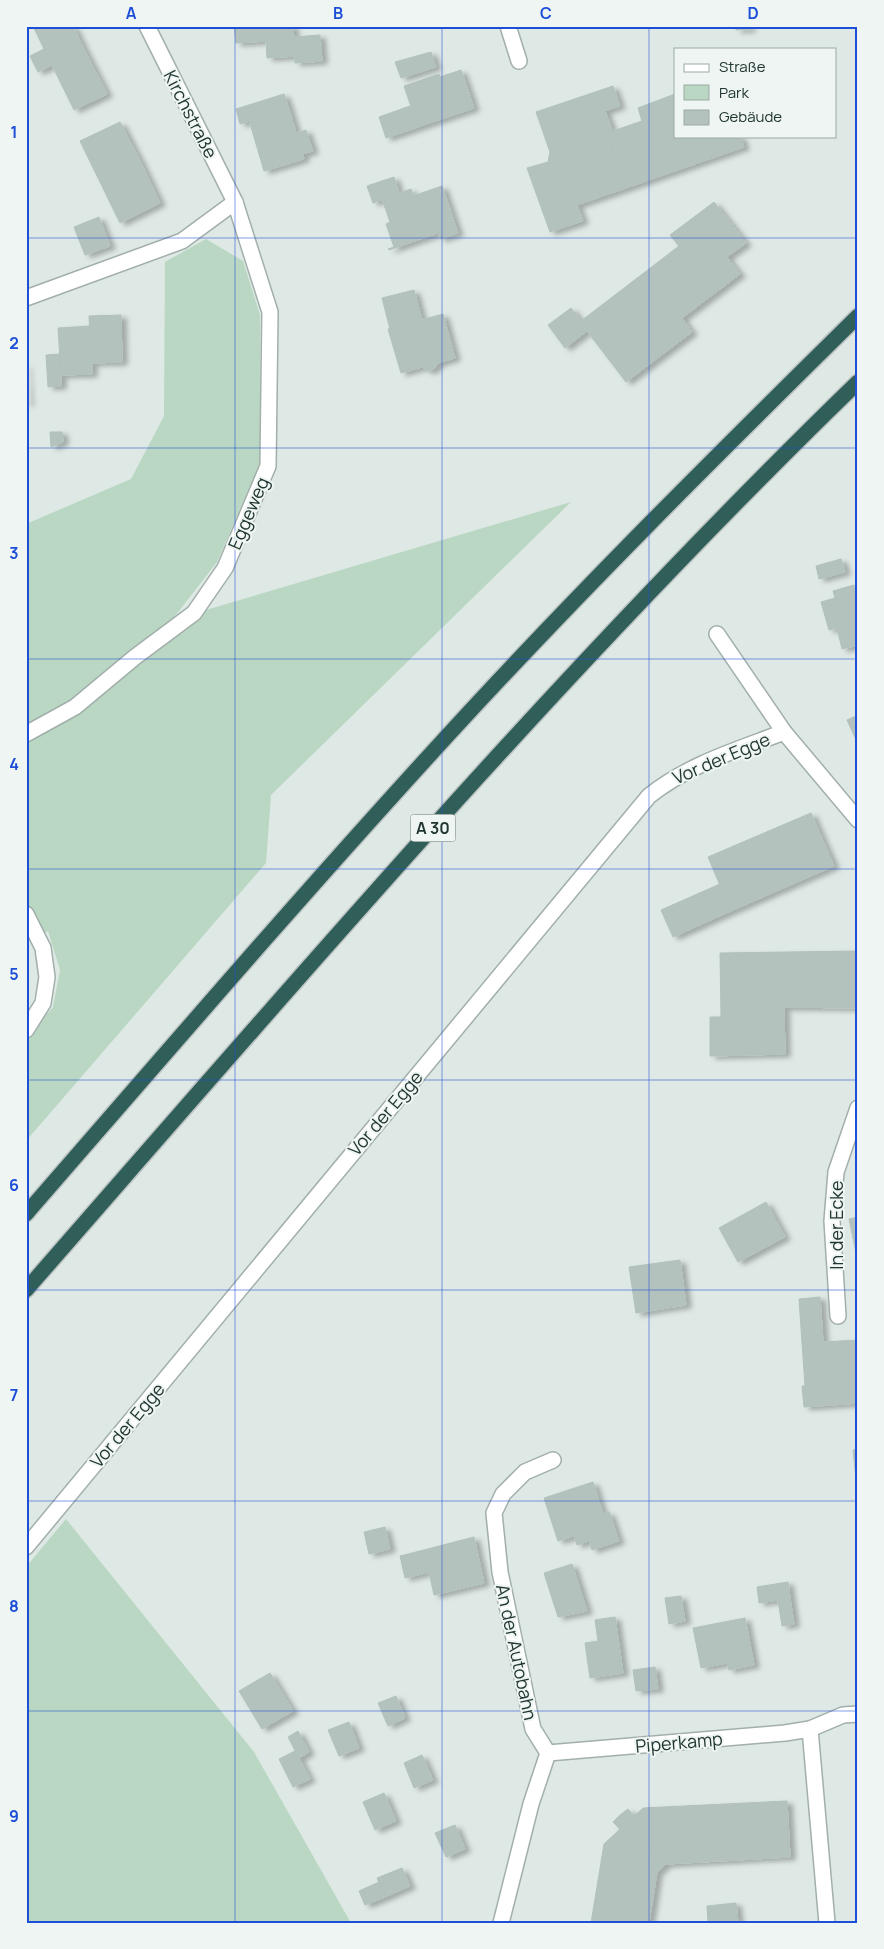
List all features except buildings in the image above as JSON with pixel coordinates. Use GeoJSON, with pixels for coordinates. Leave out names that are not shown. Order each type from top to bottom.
{"type":"FeatureCollection","features":[{"type":"Feature","properties":{"kind":"highway","name":"A 30"},"geometry":{"type":"LineString","coordinates":[[26,1214],[282,920],[449,734],[623,549],[858,316]]}},
{"type":"Feature","properties":{"kind":"highway","name":"A 30"},"geometry":{"type":"LineString","coordinates":[[26,1290],[308,968],[482,773],[634,608],[788,449],[858,382]]}},
{"type":"Feature","properties":{"kind":"street","name":"Kirchstraße"},"geometry":{"type":"LineString","coordinates":[[147,26],[235,202]]}},
{"type":"Feature","properties":{"kind":"street"},"geometry":{"type":"LineString","coordinates":[[508,26],[519,61]]}},
{"type":"Feature","properties":{"kind":"street"},"geometry":{"type":"LineString","coordinates":[[26,298],[182,241],[235,202]]}},
{"type":"Feature","properties":{"kind":"street","name":"Eggeweg"},"geometry":{"type":"LineString","coordinates":[[26,734],[75,707],[135,657],[194,613],[225,568],[268,466],[270,312],[235,202]]}},
{"type":"Feature","properties":{"kind":"street","name":"Vor der Egge"},"geometry":{"type":"LineString","coordinates":[[717,634],[784,732],[858,820]]}},
{"type":"Feature","properties":{"kind":"street","name":"Vor der Egge"},"geometry":{"type":"LineString","coordinates":[[26,1547],[649,796],[668,781],[691,768],[784,732]]}},
{"type":"Feature","properties":{"kind":"street"},"geometry":{"type":"LineString","coordinates":[[26,914],[43,948],[47,977],[43,1003],[26,1030]]}},
{"type":"Feature","properties":{"kind":"street","name":"In der Ecke"},"geometry":{"type":"LineString","coordinates":[[838,1316],[832,1221],[836,1172],[858,1108]]}},
{"type":"Feature","properties":{"kind":"street","name":"An der Autobahn"},"geometry":{"type":"LineString","coordinates":[[548,1753],[533,1729],[501,1581],[494,1513],[503,1494],[525,1472],[553,1460]]}},
{"type":"Feature","properties":{"kind":"street","name":"Piperkamp"},"geometry":{"type":"LineString","coordinates":[[548,1753],[785,1733],[810,1729],[843,1716],[858,1714]]}},
{"type":"Feature","properties":{"kind":"street"},"geometry":{"type":"LineString","coordinates":[[810,1729],[827,1923]]}},
{"type":"Feature","properties":{"kind":"street"},"geometry":{"type":"LineString","coordinates":[[501,1923],[531,1804],[548,1753]]}},
{"type":"Feature","properties":{"kind":"green space"},"geometry":{"type":"Polygon","coordinates":[[[206,239],[243,261],[260,315],[260,463],[217,562],[172,620],[571,502],[271,795],[266,863],[26,1141],[26,1038],[53,1007],[60,970],[48,931],[30,941],[26,932],[26,524],[131,479],[164,416],[165,262],[206,239]]]}},
{"type":"Feature","properties":{"kind":"green space"},"geometry":{"type":"Polygon","coordinates":[[[66,1519],[254,1752],[351,1923],[26,1923],[26,1567],[66,1519]]]}}]}
